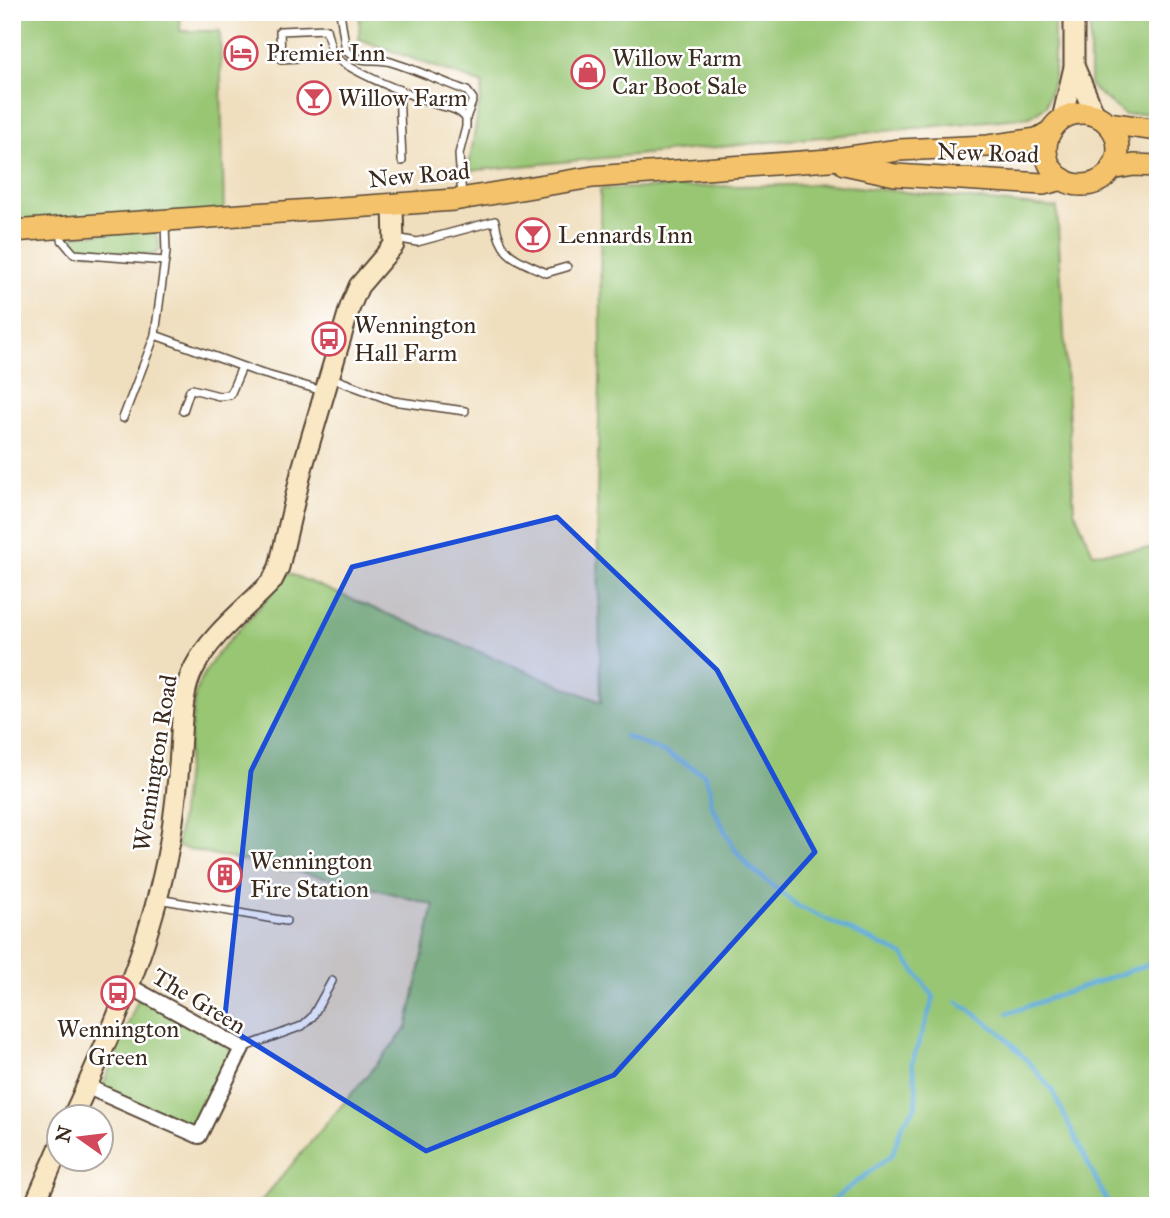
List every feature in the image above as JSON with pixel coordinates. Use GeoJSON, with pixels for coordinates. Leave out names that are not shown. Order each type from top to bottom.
{"type":"FeatureCollection","features":[{"type":"Feature","properties":{"kind":"main road"},"geometry":{"type":"LineString","coordinates":[[1074,12],[1074,67],[1056,125],[1047,141],[1048,163],[1063,179],[1086,184],[1104,176],[1111,169],[1117,146],[1114,134],[1101,119],[1074,67]]}},
{"type":"Feature","properties":{"kind":"main road"},"geometry":{"type":"LineString","coordinates":[[1056,125],[1072,114],[1084,113],[1158,130]]}},
{"type":"Feature","properties":{"kind":"main road","name":"New Road"},"geometry":{"type":"LineString","coordinates":[[12,231],[462,198],[593,177],[829,160],[899,150],[988,146],[1037,139],[1056,125]]}},
{"type":"Feature","properties":{"kind":"main road","name":"New Road"},"geometry":{"type":"LineString","coordinates":[[829,160],[895,175],[1043,184],[1063,179]]}},
{"type":"Feature","properties":{"kind":"main road"},"geometry":{"type":"LineString","coordinates":[[1111,169],[1134,165],[1158,166]]}},
{"type":"Feature","properties":{"kind":"main road"},"geometry":{"type":"LineString","coordinates":[[393,204],[396,238]]}},
{"type":"Feature","properties":{"kind":"main road","name":"Wennington Road"},"geometry":{"type":"LineString","coordinates":[[80,1102],[129,986],[157,899],[170,842],[188,681],[202,654],[272,581],[288,538],[302,469],[326,384],[359,286],[388,254],[396,238]]}},
{"type":"Feature","properties":{"kind":"main road"},"geometry":{"type":"LineString","coordinates":[[34,1206],[49,1172]]}},
{"type":"Feature","properties":{"kind":"street","name":"The Green"},"geometry":{"type":"LineString","coordinates":[[88,1087],[199,1136],[242,1048],[129,986]]}},
{"type":"Feature","properties":{"kind":"lane"},"geometry":{"type":"LineString","coordinates":[[340,12],[346,51],[356,58],[391,62],[467,91],[473,99],[459,154],[462,198]]}},
{"type":"Feature","properties":{"kind":"lane"},"geometry":{"type":"LineString","coordinates":[[333,56],[326,29],[280,32],[281,60],[333,56],[350,68],[436,105],[459,110],[466,118]]}},
{"type":"Feature","properties":{"kind":"lane"},"geometry":{"type":"LineString","coordinates":[[399,89],[402,161]]}},
{"type":"Feature","properties":{"kind":"lane"},"geometry":{"type":"LineString","coordinates":[[123,418],[155,335],[165,261],[164,220]]}},
{"type":"Feature","properties":{"kind":"lane"},"geometry":{"type":"LineString","coordinates":[[396,238],[417,242],[495,221],[498,242],[506,253],[546,273],[567,267]]}},
{"type":"Feature","properties":{"kind":"lane"},"geometry":{"type":"LineString","coordinates":[[63,227],[62,240],[74,254],[165,261]]}},
{"type":"Feature","properties":{"kind":"lane"},"geometry":{"type":"LineString","coordinates":[[155,335],[242,367],[393,401],[465,411]]}},
{"type":"Feature","properties":{"kind":"lane"},"geometry":{"type":"LineString","coordinates":[[183,411],[192,389],[219,396],[230,395],[242,367]]}},
{"type":"Feature","properties":{"kind":"lane"},"geometry":{"type":"LineString","coordinates":[[157,899],[286,921]]}},
{"type":"Feature","properties":{"kind":"lane"},"geometry":{"type":"LineString","coordinates":[[242,1048],[308,1022],[332,981]]}},
{"type":"Feature","properties":{"kind":"highlighted area"},"geometry":{"type":"Polygon","coordinates":[[[557,517],[717,670],[815,852],[614,1075],[426,1151],[224,1025],[251,771],[352,567],[557,517]]]}},
{"type":"Feature","properties":{"kind":"green space"},"geometry":{"type":"Polygon","coordinates":[[[12,12],[181,12],[180,31],[220,31],[224,216],[12,231],[12,12]]]}},
{"type":"Feature","properties":{"kind":"green space"},"geometry":{"type":"Polygon","coordinates":[[[360,12],[1054,12],[1054,78],[1046,106],[1030,117],[468,171],[483,84],[359,39],[360,12]]]}},
{"type":"Feature","properties":{"kind":"green space"},"geometry":{"type":"Polygon","coordinates":[[[1090,12],[1110,12],[1115,23],[1158,24],[1158,112],[1125,115],[1090,86],[1090,12]]]}},
{"type":"Feature","properties":{"kind":"green space"},"geometry":{"type":"Polygon","coordinates":[[[829,184],[1057,208],[1074,510],[1093,553],[1158,548],[1158,1206],[257,1206],[407,1028],[434,905],[357,884],[177,847],[195,695],[206,671],[288,573],[601,702],[597,496],[601,346],[600,189],[829,184]]]}},
{"type":"Feature","properties":{"kind":"green space"},"geometry":{"type":"Polygon","coordinates":[[[151,230],[159,245],[159,251],[153,255],[81,252],[70,243],[69,236],[151,230]]]}},
{"type":"Feature","properties":{"kind":"green space"},"geometry":{"type":"Polygon","coordinates":[[[140,995],[231,1048],[231,1056],[200,1121],[192,1126],[101,1090],[140,995]]]}},
{"type":"Feature","properties":{"kind":"waterway"},"geometry":{"type":"LineString","coordinates":[[625,736],[668,754],[704,774],[710,788],[711,804],[734,848],[747,865],[798,906],[903,955],[934,997],[912,1063],[916,1106],[902,1125],[892,1155],[825,1206]]}},
{"type":"Feature","properties":{"kind":"waterway"},"geometry":{"type":"LineString","coordinates":[[1008,1013],[1158,961]]}},
{"type":"Feature","properties":{"kind":"waterway"},"geometry":{"type":"LineString","coordinates":[[958,1002],[999,1031],[1052,1090],[1109,1206]]}},
{"type":"Feature","properties":{"kind":"place","name":"Premier Inn"},"geometry":{"type":"Point","coordinates":[241,53]}},
{"type":"Feature","properties":{"kind":"place","name":"Willow Farm Car Boot Sale"},"geometry":{"type":"Point","coordinates":[588,72]}},
{"type":"Feature","properties":{"kind":"place","name":"Willow Farm"},"geometry":{"type":"Point","coordinates":[314,98]}},
{"type":"Feature","properties":{"kind":"place","name":"Lennards Inn"},"geometry":{"type":"Point","coordinates":[533,235]}},
{"type":"Feature","properties":{"kind":"place","name":"Wennington Hall Farm"},"geometry":{"type":"Point","coordinates":[329,339]}},
{"type":"Feature","properties":{"kind":"place","name":"Wennington Fire Station"},"geometry":{"type":"Point","coordinates":[225,875]}},
{"type":"Feature","properties":{"kind":"place","name":"Wennington Green"},"geometry":{"type":"Point","coordinates":[118,993]}}]}
